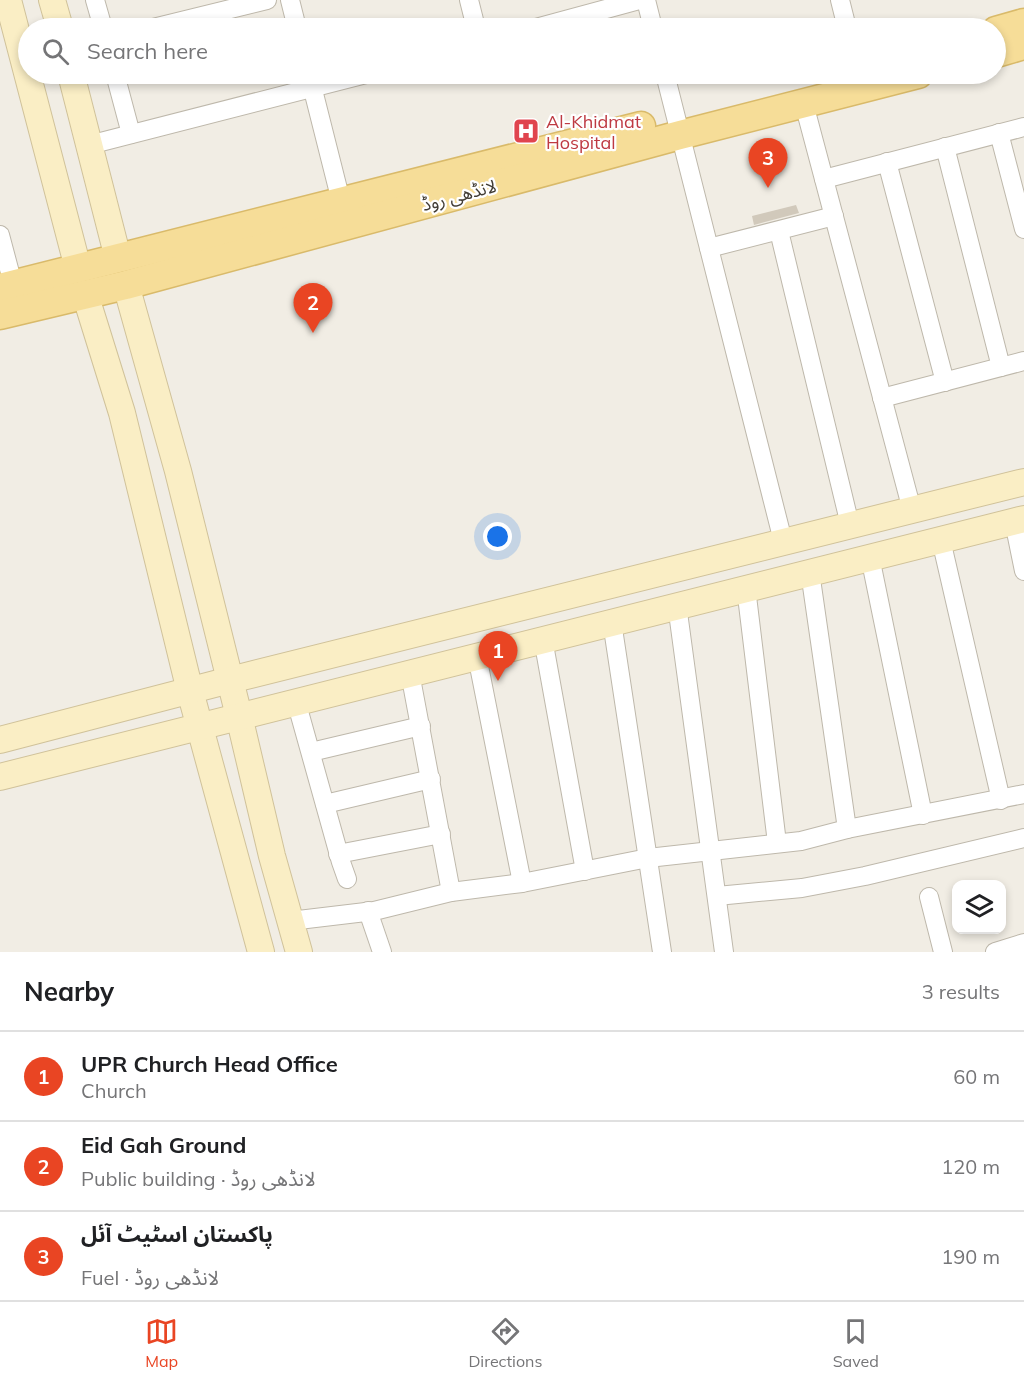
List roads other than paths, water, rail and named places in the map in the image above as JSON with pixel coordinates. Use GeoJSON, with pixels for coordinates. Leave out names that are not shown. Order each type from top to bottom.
{"type":"FeatureCollection","features":[{"type":"Feature","properties":{"kind":"main road"},"geometry":{"type":"LineString","coordinates":[[1006,28],[1024,23]]}},
{"type":"Feature","properties":{"kind":"main road"},"geometry":{"type":"LineString","coordinates":[[1006,50],[1024,45]]}},
{"type":"Feature","properties":{"kind":"main road","name":"لانڈھی روڈ"},"geometry":{"type":"LineString","coordinates":[[7,286],[81,281],[126,285],[678,126],[814,84]]}},
{"type":"Feature","properties":{"kind":"main road","name":"لانڈھی روڈ"},"geometry":{"type":"LineString","coordinates":[[0,315],[81,281],[117,258],[341,201],[678,126],[804,104],[880,84]]}},
{"type":"Feature","properties":{"kind":"street"},"geometry":{"type":"LineString","coordinates":[[8,0],[18,38]]}},
{"type":"Feature","properties":{"kind":"street"},"geometry":{"type":"LineString","coordinates":[[52,0],[57,18]]}},
{"type":"Feature","properties":{"kind":"street"},"geometry":{"type":"LineString","coordinates":[[95,0],[100,18]]}},
{"type":"Feature","properties":{"kind":"street"},"geometry":{"type":"LineString","coordinates":[[194,18],[267,0]]}},
{"type":"Feature","properties":{"kind":"street"},"geometry":{"type":"LineString","coordinates":[[290,0],[294,18]]}},
{"type":"Feature","properties":{"kind":"street"},"geometry":{"type":"LineString","coordinates":[[469,0],[474,18]]}},
{"type":"Feature","properties":{"kind":"street"},"geometry":{"type":"LineString","coordinates":[[573,18],[639,0]]}},
{"type":"Feature","properties":{"kind":"street"},"geometry":{"type":"LineString","coordinates":[[646,0],[651,18]]}},
{"type":"Feature","properties":{"kind":"street"},"geometry":{"type":"LineString","coordinates":[[840,0],[845,18]]}},
{"type":"Feature","properties":{"kind":"street"},"geometry":{"type":"LineString","coordinates":[[30,84],[81,281],[122,413],[190,691],[261,952]]}},
{"type":"Feature","properties":{"kind":"street"},"geometry":{"type":"LineString","coordinates":[[74,84],[117,258]]}},
{"type":"Feature","properties":{"kind":"street"},"geometry":{"type":"LineString","coordinates":[[118,84],[131,134]]}},
{"type":"Feature","properties":{"kind":"street"},"geometry":{"type":"LineString","coordinates":[[89,145],[297,84]]}},
{"type":"Feature","properties":{"kind":"street"},"geometry":{"type":"LineString","coordinates":[[311,84],[341,201]]}},
{"type":"Feature","properties":{"kind":"street"},"geometry":{"type":"LineString","coordinates":[[668,84],[783,541]]}},
{"type":"Feature","properties":{"kind":"street"},"geometry":{"type":"LineString","coordinates":[[804,104],[912,510]]}},
{"type":"Feature","properties":{"kind":"street"},"geometry":{"type":"LineString","coordinates":[[824,179],[1024,127]]}},
{"type":"Feature","properties":{"kind":"street"},"geometry":{"type":"LineString","coordinates":[[999,133],[1024,229]]}},
{"type":"Feature","properties":{"kind":"street"},"geometry":{"type":"LineString","coordinates":[[945,147],[1001,367]]}},
{"type":"Feature","properties":{"kind":"street"},"geometry":{"type":"LineString","coordinates":[[887,162],[945,382]]}},
{"type":"Feature","properties":{"kind":"street"},"geometry":{"type":"LineString","coordinates":[[709,248],[834,216]]}},
{"type":"Feature","properties":{"kind":"street"},"geometry":{"type":"LineString","coordinates":[[779,231],[860,523],[874,556],[923,815]]}},
{"type":"Feature","properties":{"kind":"street"},"geometry":{"type":"LineString","coordinates":[[0,235],[7,286]]}},
{"type":"Feature","properties":{"kind":"street"},"geometry":{"type":"LineString","coordinates":[[126,285],[178,471],[272,856],[299,952]]}},
{"type":"Feature","properties":{"kind":"street"},"geometry":{"type":"LineString","coordinates":[[882,398],[1024,362]]}},
{"type":"Feature","properties":{"kind":"street"},"geometry":{"type":"LineString","coordinates":[[0,740],[230,680],[1024,482]]}},
{"type":"Feature","properties":{"kind":"street"},"geometry":{"type":"LineString","coordinates":[[0,777],[1019,520],[1024,572]]}},
{"type":"Feature","properties":{"kind":"street"},"geometry":{"type":"LineString","coordinates":[[941,540],[1001,800]]}},
{"type":"Feature","properties":{"kind":"street"},"geometry":{"type":"LineString","coordinates":[[810,572],[847,829]]}},
{"type":"Feature","properties":{"kind":"street"},"geometry":{"type":"LineString","coordinates":[[746,588],[777,843]]}},
{"type":"Feature","properties":{"kind":"street"},"geometry":{"type":"LineString","coordinates":[[677,605],[724,952]]}},
{"type":"Feature","properties":{"kind":"street"},"geometry":{"type":"LineString","coordinates":[[471,620],[480,655],[522,884]]}},
{"type":"Feature","properties":{"kind":"street"},"geometry":{"type":"LineString","coordinates":[[612,622],[662,952]]}},
{"type":"Feature","properties":{"kind":"street"},"geometry":{"type":"LineString","coordinates":[[543,639],[585,871]]}},
{"type":"Feature","properties":{"kind":"street"},"geometry":{"type":"LineString","coordinates":[[410,673],[451,892]]}},
{"type":"Feature","properties":{"kind":"street"},"geometry":{"type":"LineString","coordinates":[[296,701],[347,879]]}},
{"type":"Feature","properties":{"kind":"street"},"geometry":{"type":"LineString","coordinates":[[310,752],[421,726]]}},
{"type":"Feature","properties":{"kind":"street"},"geometry":{"type":"LineString","coordinates":[[325,804],[431,779]]}},
{"type":"Feature","properties":{"kind":"street"},"geometry":{"type":"LineString","coordinates":[[290,921],[368,911],[451,892],[522,884],[648,858],[801,841],[847,829],[1024,794]]}},
{"type":"Feature","properties":{"kind":"street"},"geometry":{"type":"LineString","coordinates":[[338,854],[441,834]]}},
{"type":"Feature","properties":{"kind":"street"},"geometry":{"type":"LineString","coordinates":[[717,896],[802,888],[1024,838]]}},
{"type":"Feature","properties":{"kind":"street"},"geometry":{"type":"LineString","coordinates":[[929,897],[943,952]]}},
{"type":"Feature","properties":{"kind":"street"},"geometry":{"type":"LineString","coordinates":[[368,911],[382,952]]}},
{"type":"Feature","properties":{"kind":"street"},"geometry":{"type":"LineString","coordinates":[[996,952],[1024,943]]}},
{"type":"Feature","properties":{"kind":"place","name":"Al-Khidmat Hospital"},"geometry":{"type":"Point","coordinates":[526,131]}},
{"type":"Feature","properties":{"kind":"place","name":"پاکستان اسٹیٹ آئل"},"geometry":{"type":"Point","coordinates":[768,188]}},
{"type":"Feature","properties":{"kind":"place","name":"Eid Gah Ground"},"geometry":{"type":"Point","coordinates":[313,333]}},
{"type":"Feature","properties":{"kind":"place","name":"UPR Church Head Office"},"geometry":{"type":"Point","coordinates":[498,681]}}]}
